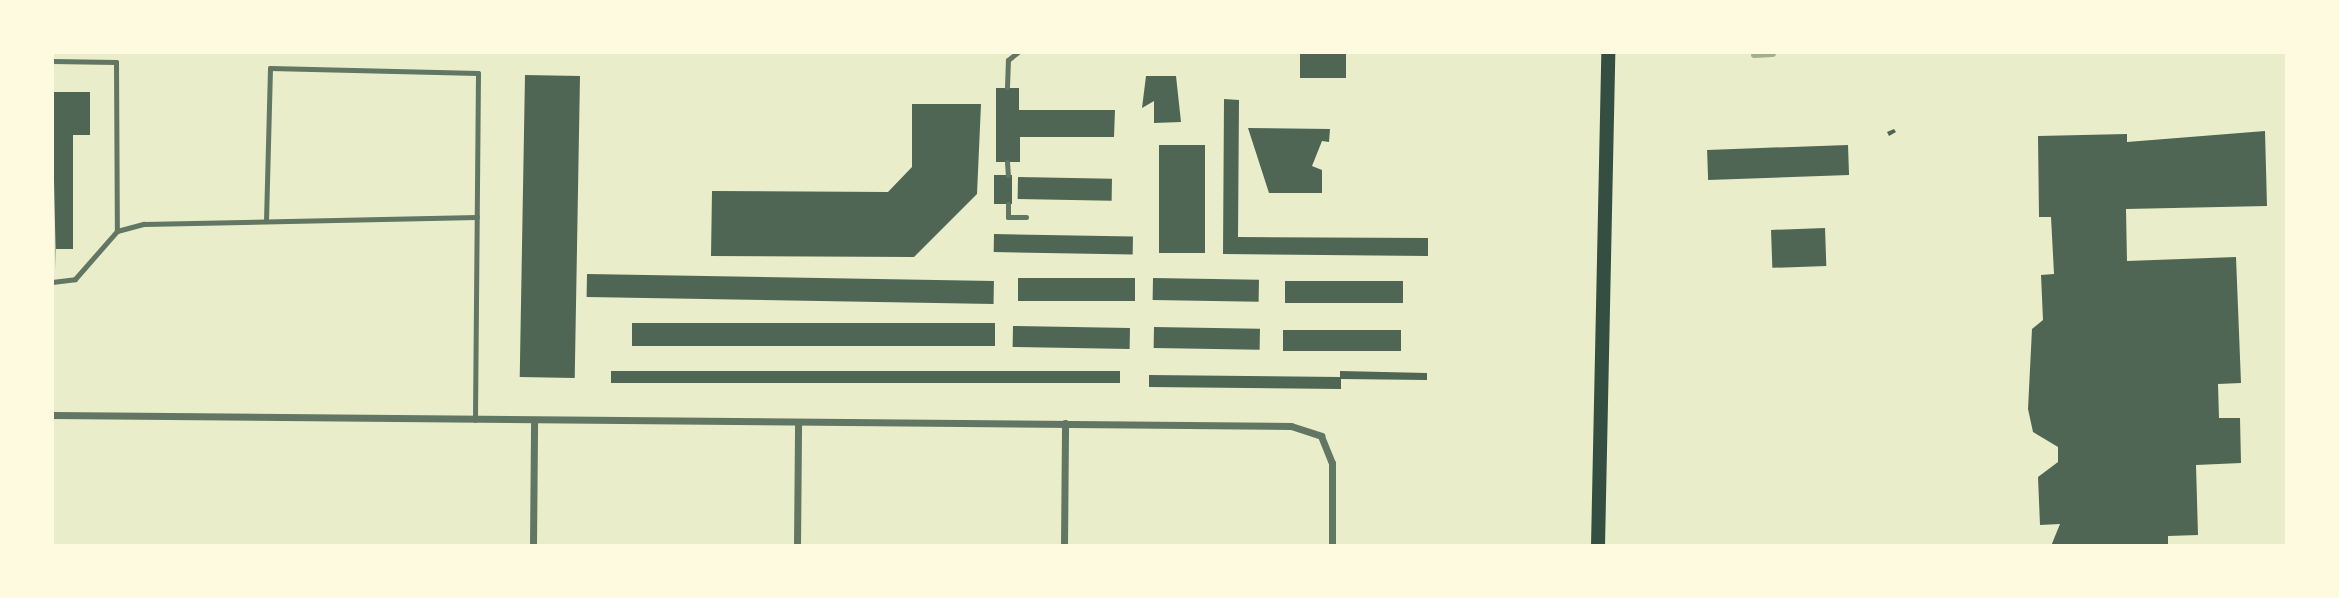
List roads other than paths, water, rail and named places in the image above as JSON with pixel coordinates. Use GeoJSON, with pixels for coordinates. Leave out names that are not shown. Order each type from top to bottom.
{"type":"FeatureCollection","features":[{"type":"Feature","properties":{"kind":"main road"},"geometry":{"type":"LineString","coordinates":[[1598,545],[1608,52]]}},
{"type":"Feature","properties":{"kind":"street"},"geometry":{"type":"LineString","coordinates":[[52,415],[1291,426],[1321,436],[1332,463],[1332,545]]}},
{"type":"Feature","properties":{"kind":"street"},"geometry":{"type":"LineString","coordinates":[[533,545],[534,420]]}},
{"type":"Feature","properties":{"kind":"street"},"geometry":{"type":"LineString","coordinates":[[797,545],[798,422]]}},
{"type":"Feature","properties":{"kind":"street"},"geometry":{"type":"LineString","coordinates":[[1064,545],[1065,423]]}},
{"type":"Feature","properties":{"kind":"lane"},"geometry":{"type":"LineString","coordinates":[[1007,88],[1008,60],[1018,52]]}},
{"type":"Feature","properties":{"kind":"lane"},"geometry":{"type":"LineString","coordinates":[[52,61],[116,62],[117,231]]}},
{"type":"Feature","properties":{"kind":"lane"},"geometry":{"type":"LineString","coordinates":[[267,220],[270,68],[478,73],[475,420]]}},
{"type":"Feature","properties":{"kind":"lane"},"geometry":{"type":"LineString","coordinates":[[1007,162],[1007,175]]}},
{"type":"Feature","properties":{"kind":"lane"},"geometry":{"type":"LineString","coordinates":[[1008,204],[1008,217],[1026,217]]}},
{"type":"Feature","properties":{"kind":"lane"},"geometry":{"type":"LineString","coordinates":[[52,282],[75,279],[117,231],[144,224],[477,217]]}},
{"type":"Feature","properties":{"kind":"waterway"},"geometry":{"type":"LineString","coordinates":[[1754,54],[1772,53]]}}]}
